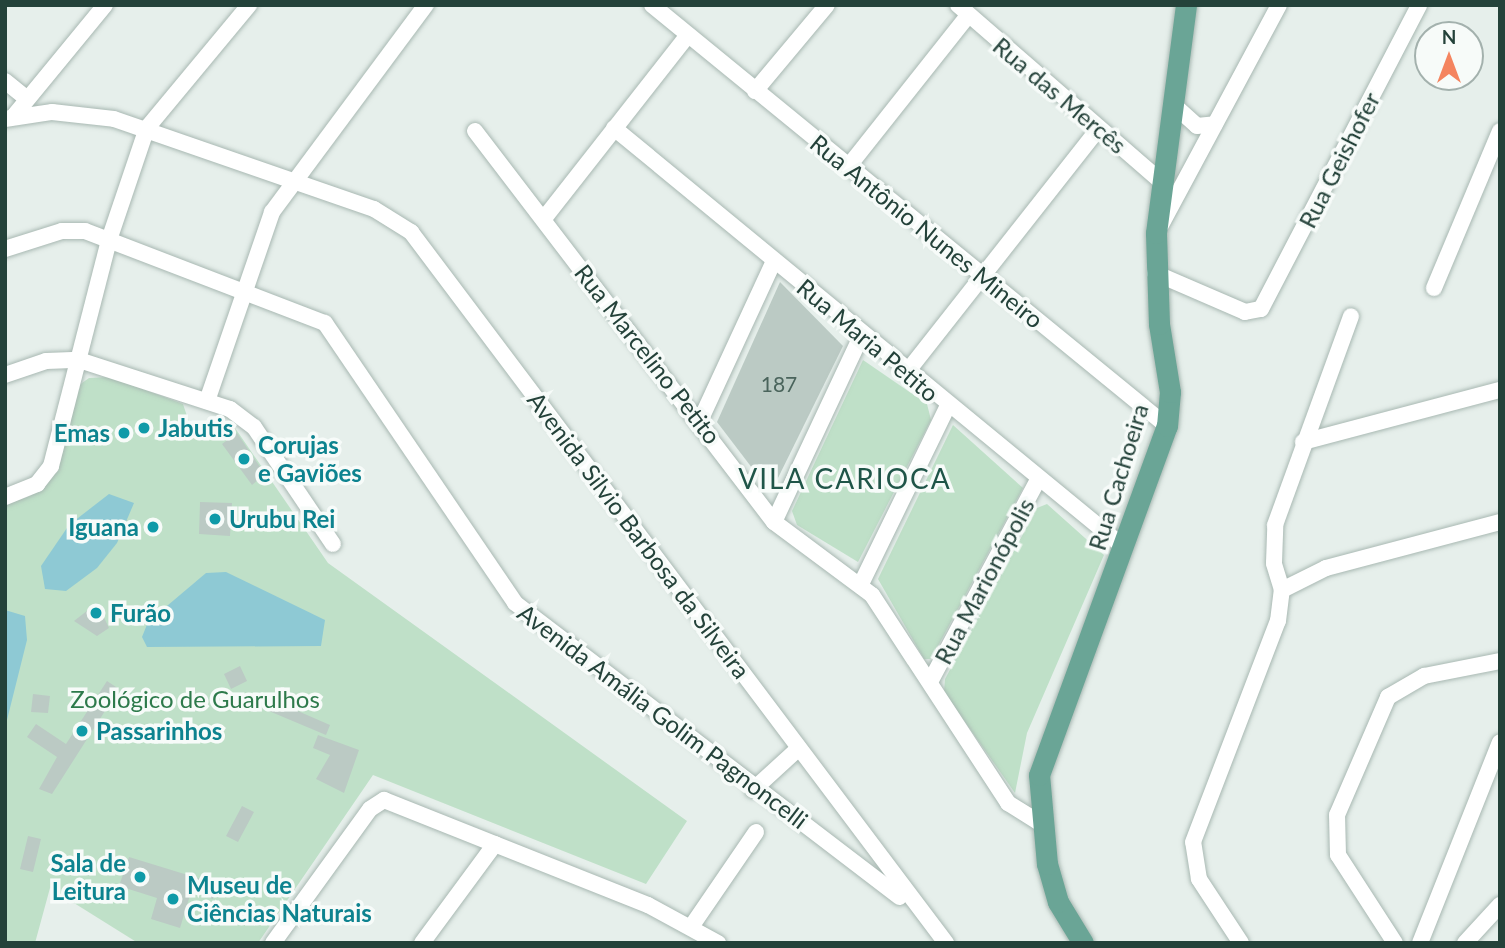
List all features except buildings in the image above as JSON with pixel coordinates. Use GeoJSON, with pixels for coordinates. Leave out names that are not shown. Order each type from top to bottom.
{"type":"FeatureCollection","features":[{"type":"Feature","properties":{"kind":"main road","name":"Rua Cachoeira"},"geometry":{"type":"LineString","coordinates":[[1083,943],[1058,902],[1040,823],[1046,742],[1125,548],[1167,426],[1170,392],[1155,273],[1156,233],[1176,107],[1184,7]]}},
{"type":"Feature","properties":{"kind":"street"},"geometry":{"type":"LineString","coordinates":[[9,118],[105,5]]}},
{"type":"Feature","properties":{"kind":"street"},"geometry":{"type":"LineString","coordinates":[[5,497],[44,477],[79,359],[110,237],[147,128],[249,5]]}},
{"type":"Feature","properties":{"kind":"street"},"geometry":{"type":"LineString","coordinates":[[207,401],[272,212],[292,180],[426,5]]}},
{"type":"Feature","properties":{"kind":"street","name":"Rua Antônio Nunes Mineiro"},"geometry":{"type":"LineString","coordinates":[[652,5],[1167,426]]}},
{"type":"Feature","properties":{"kind":"street"},"geometry":{"type":"LineString","coordinates":[[755,91],[827,5]]}},
{"type":"Feature","properties":{"kind":"street"},"geometry":{"type":"LineString","coordinates":[[1156,233],[1279,5]]}},
{"type":"Feature","properties":{"kind":"street","name":"Rua Geishofer"},"geometry":{"type":"LineString","coordinates":[[1155,273],[1257,312],[1419,5]]}},
{"type":"Feature","properties":{"kind":"street"},"geometry":{"type":"LineString","coordinates":[[848,167],[962,11]]}},
{"type":"Feature","properties":{"kind":"street","name":"Rua das Mercês"},"geometry":{"type":"LineString","coordinates":[[962,11],[1163,183]]}},
{"type":"Feature","properties":{"kind":"street"},"geometry":{"type":"LineString","coordinates":[[546,216],[688,35]]}},
{"type":"Feature","properties":{"kind":"street"},"geometry":{"type":"LineString","coordinates":[[5,81],[26,98]]}},
{"type":"Feature","properties":{"kind":"street"},"geometry":{"type":"LineString","coordinates":[[1176,107],[1197,126],[1215,124]]}},
{"type":"Feature","properties":{"kind":"street","name":"Avenida Silvio Barbosa da Silveira"},"geometry":{"type":"LineString","coordinates":[[9,118],[89,114],[147,128],[374,209],[425,247],[799,748],[916,910],[946,943]]}},
{"type":"Feature","properties":{"kind":"street","name":"Rua Maria Petito"},"geometry":{"type":"LineString","coordinates":[[614,128],[1038,480],[1125,548]]}},
{"type":"Feature","properties":{"kind":"street"},"geometry":{"type":"LineString","coordinates":[[907,372],[1098,128]]}},
{"type":"Feature","properties":{"kind":"street","name":"Rua Marcelino Petito"},"geometry":{"type":"LineString","coordinates":[[475,131],[546,216],[774,522],[862,584],[930,682],[1008,803],[1040,823]]}},
{"type":"Feature","properties":{"kind":"street"},"geometry":{"type":"LineString","coordinates":[[1434,288],[1500,131]]}},
{"type":"Feature","properties":{"kind":"street","name":"Avenida Amália Golim Pagnoncelli"},"geometry":{"type":"LineString","coordinates":[[5,249],[62,231],[110,237],[311,315],[336,334],[514,603],[753,790],[916,910]]}},
{"type":"Feature","properties":{"kind":"street"},"geometry":{"type":"LineString","coordinates":[[700,421],[774,261]]}},
{"type":"Feature","properties":{"kind":"street"},"geometry":{"type":"LineString","coordinates":[[1241,943],[1199,879],[1193,842],[1278,621],[1282,590],[1274,563],[1275,525],[1303,442],[1352,316]]}},
{"type":"Feature","properties":{"kind":"street"},"geometry":{"type":"LineString","coordinates":[[774,522],[862,334]]}},
{"type":"Feature","properties":{"kind":"street"},"geometry":{"type":"LineString","coordinates":[[5,375],[46,361],[79,359],[207,401],[254,427],[333,544]]}},
{"type":"Feature","properties":{"kind":"street"},"geometry":{"type":"LineString","coordinates":[[1303,442],[1500,390]]}},
{"type":"Feature","properties":{"kind":"street"},"geometry":{"type":"LineString","coordinates":[[862,584],[948,406]]}},
{"type":"Feature","properties":{"kind":"street","name":"Rua Marionópolis"},"geometry":{"type":"LineString","coordinates":[[930,682],[1038,480]]}},
{"type":"Feature","properties":{"kind":"street"},"geometry":{"type":"LineString","coordinates":[[1282,590],[1326,568],[1500,522]]}},
{"type":"Feature","properties":{"kind":"street"},"geometry":{"type":"LineString","coordinates":[[1395,943],[1338,855],[1337,815],[1388,697],[1423,676],[1500,661]]}},
{"type":"Feature","properties":{"kind":"street"},"geometry":{"type":"LineString","coordinates":[[1420,943],[1500,742]]}},
{"type":"Feature","properties":{"kind":"street"},"geometry":{"type":"LineString","coordinates":[[753,790],[799,748]]}},
{"type":"Feature","properties":{"kind":"street"},"geometry":{"type":"LineString","coordinates":[[273,943],[379,802],[495,844],[691,927],[718,943]]}},
{"type":"Feature","properties":{"kind":"street"},"geometry":{"type":"LineString","coordinates":[[691,927],[756,832]]}},
{"type":"Feature","properties":{"kind":"street"},"geometry":{"type":"LineString","coordinates":[[422,943],[495,844]]}},
{"type":"Feature","properties":{"kind":"street"},"geometry":{"type":"LineString","coordinates":[[1476,939],[1500,905]]}},
{"type":"Feature","properties":{"kind":"green space"},"geometry":{"type":"Polygon","coordinates":[[[863,360],[927,404],[931,420],[858,562],[797,525],[792,511],[863,360]]]}},
{"type":"Feature","properties":{"kind":"green space","name":"Zoológico de Guarulhos"},"geometry":{"type":"Polygon","coordinates":[[[110,377],[183,404],[189,422],[215,434],[235,428],[328,563],[687,821],[646,884],[373,775],[258,943],[138,943],[50,888],[35,943],[5,943],[5,505],[30,496],[53,474],[75,388],[89,378],[110,377]]]}},
{"type":"Feature","properties":{"kind":"green space"},"geometry":{"type":"Polygon","coordinates":[[[953,425],[1023,488],[931,659],[924,659],[878,579],[953,425]]]}},
{"type":"Feature","properties":{"kind":"green space"},"geometry":{"type":"Polygon","coordinates":[[[1047,504],[1104,555],[1027,733],[1015,793],[944,692],[945,679],[1037,508],[1047,504]]]}},
{"type":"Feature","properties":{"kind":"water"},"geometry":{"type":"Polygon","coordinates":[[[109,494],[134,503],[117,543],[97,568],[66,591],[45,589],[41,566],[69,525],[109,494]]]}},
{"type":"Feature","properties":{"kind":"water"},"geometry":{"type":"Polygon","coordinates":[[[226,572],[325,620],[321,646],[147,647],[142,637],[148,622],[206,573],[226,572]]]}},
{"type":"Feature","properties":{"kind":"water"},"geometry":{"type":"Polygon","coordinates":[[[5,610],[25,616],[27,640],[5,728],[5,610]]]}},
{"type":"Feature","properties":{"kind":"place","name":"Jabutis"},"geometry":{"type":"Point","coordinates":[144,428]}},
{"type":"Feature","properties":{"kind":"place","name":"Emas"},"geometry":{"type":"Point","coordinates":[124,433]}},
{"type":"Feature","properties":{"kind":"place","name":"Corujas e Gaviões"},"geometry":{"type":"Point","coordinates":[244,459]}},
{"type":"Feature","properties":{"kind":"place","name":"Urubu Rei"},"geometry":{"type":"Point","coordinates":[215,519]}},
{"type":"Feature","properties":{"kind":"place","name":"Iguana"},"geometry":{"type":"Point","coordinates":[153,527]}},
{"type":"Feature","properties":{"kind":"place","name":"Furão"},"geometry":{"type":"Point","coordinates":[96,613]}},
{"type":"Feature","properties":{"kind":"place","name":"Passarinhos"},"geometry":{"type":"Point","coordinates":[82,731]}},
{"type":"Feature","properties":{"kind":"place","name":"Sala de Leitura"},"geometry":{"type":"Point","coordinates":[140,877]}},
{"type":"Feature","properties":{"kind":"place","name":"Museu de Ciências Naturais"},"geometry":{"type":"Point","coordinates":[173,899]}},
{"type":"Feature","properties":{"kind":"district","name":"VILA CARIOCA"},"geometry":{"type":"Point","coordinates":[845,478]}}]}
